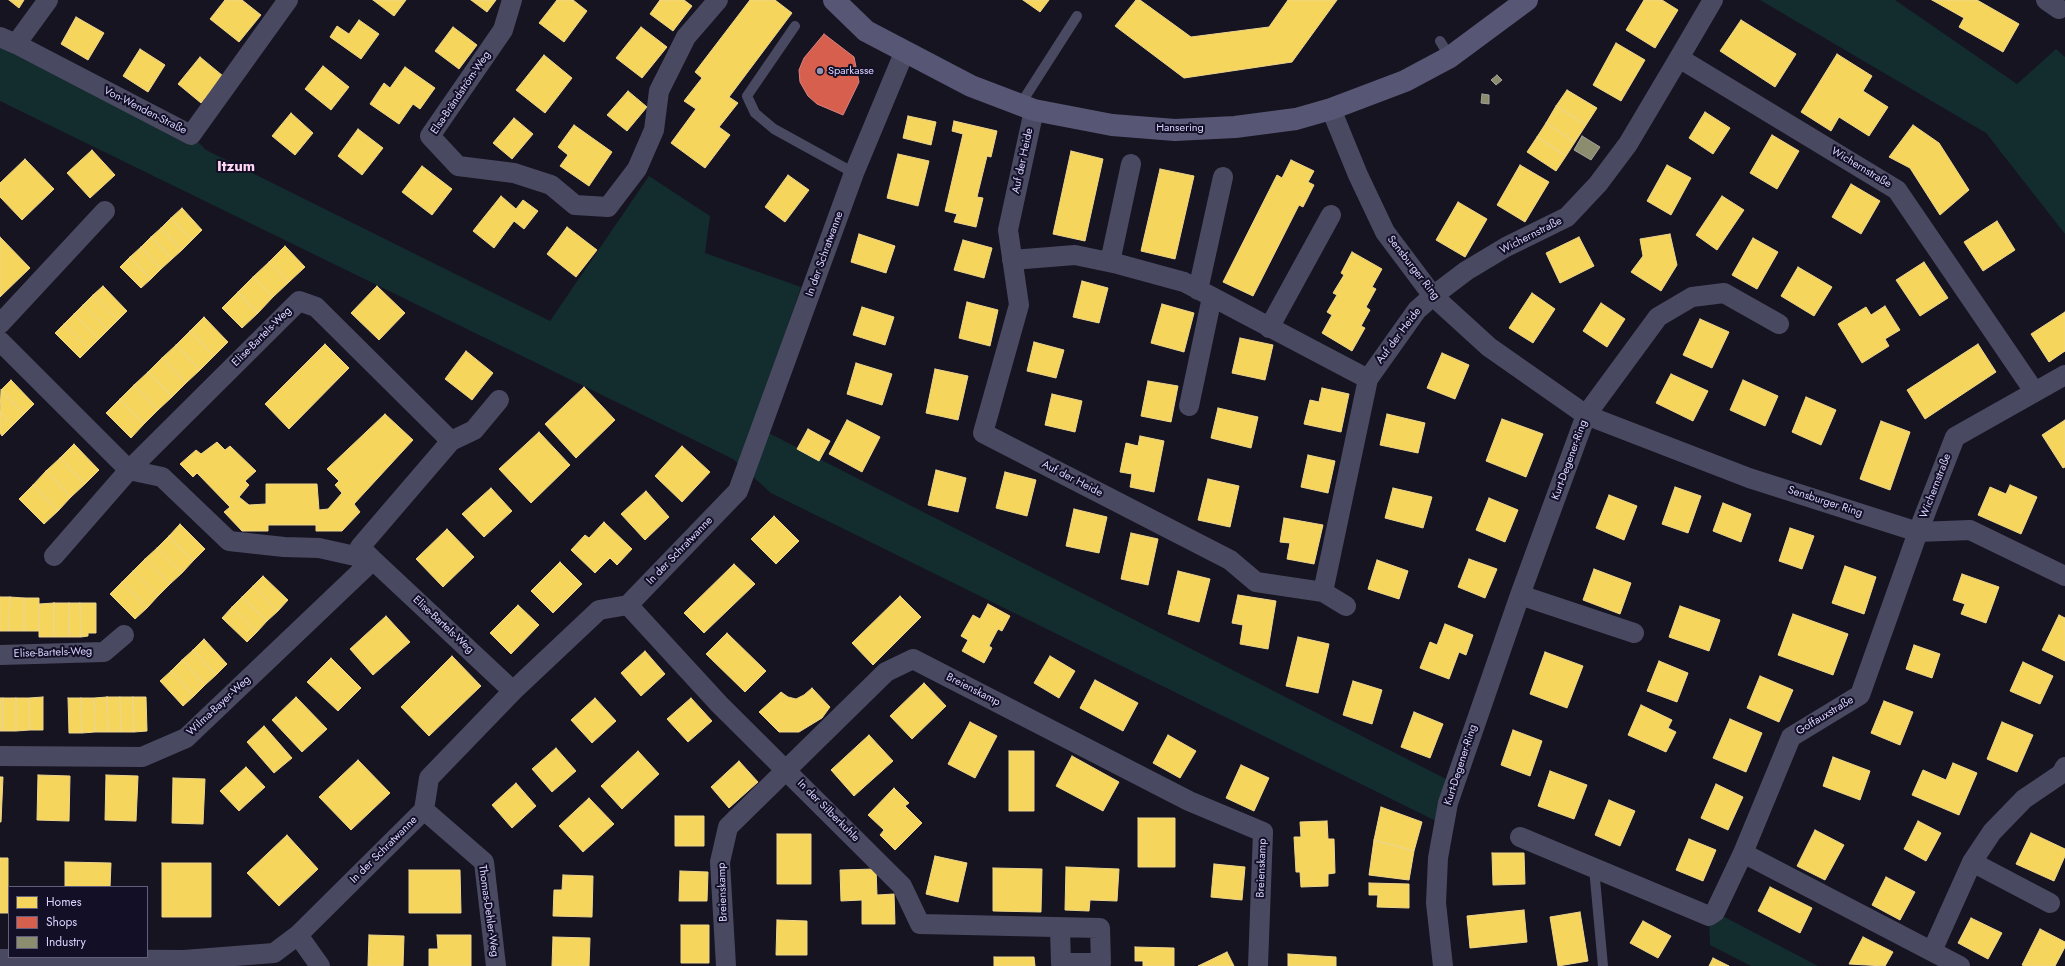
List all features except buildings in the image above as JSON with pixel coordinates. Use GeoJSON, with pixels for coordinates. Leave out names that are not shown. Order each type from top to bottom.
{"type":"FeatureCollection","features":[{"type":"Feature","properties":{"kind":"street","name":"Von-Wenden-Straße"},"geometry":{"type":"LineString","coordinates":[[48,0],[8,40],[191,134],[288,0]]}},
{"type":"Feature","properties":{"kind":"street","name":"Elsa-Brändström-Weg"},"geometry":{"type":"LineString","coordinates":[[512,0],[503,30],[430,136],[458,166],[514,173],[551,185],[575,205],[608,208],[637,168],[654,130],[659,92],[686,37],[718,0]]}},
{"type":"Feature","properties":{"kind":"street","name":"Hansering"},"geometry":{"type":"LineString","coordinates":[[834,0],[866,31],[904,53],[971,86],[1027,107],[1112,125],[1175,130],[1235,127],[1296,119],[1331,109],[1405,81],[1445,49],[1527,0]]}},
{"type":"Feature","properties":{"kind":"street","name":"Wichernstraße"},"geometry":{"type":"LineString","coordinates":[[1433,296],[1466,271],[1506,248],[1567,218],[1598,184],[1628,144],[1713,0]]}},
{"type":"Feature","properties":{"kind":"street","name":"In der Schratwanne"},"geometry":{"type":"LineString","coordinates":[[0,959],[184,963],[274,953],[298,935],[424,810],[429,778],[513,691],[600,610],[628,605],[738,491],[854,173],[904,53]]}},
{"type":"Feature","properties":{"kind":"street","name":"Wichernstraße"},"geometry":{"type":"LineString","coordinates":[[1679,58],[1897,190],[2034,391]]}},
{"type":"Feature","properties":{"kind":"street","name":"Auf der Heide"},"geometry":{"type":"LineString","coordinates":[[1027,107],[1008,230],[1019,304],[983,434],[1230,560],[1256,582],[1323,592],[1346,606]]}},
{"type":"Feature","properties":{"kind":"street","name":"Sensburger Ring"},"geometry":{"type":"LineString","coordinates":[[1331,109],[1358,175],[1385,232],[1433,296],[1489,347],[1586,415],[1749,478],[1918,532],[1970,530],[2065,576]]}},
{"type":"Feature","properties":{"kind":"street"},"geometry":{"type":"LineString","coordinates":[[1110,262],[1131,164]]}},
{"type":"Feature","properties":{"kind":"street"},"geometry":{"type":"LineString","coordinates":[[1189,406],[1223,177]]}},
{"type":"Feature","properties":{"kind":"street"},"geometry":{"type":"LineString","coordinates":[[0,324],[105,211]]}},
{"type":"Feature","properties":{"kind":"street"},"geometry":{"type":"LineString","coordinates":[[1269,328],[1331,215]]}},
{"type":"Feature","properties":{"kind":"street"},"geometry":{"type":"LineString","coordinates":[[1012,260],[1075,255],[1110,262],[1184,282],[1368,380]]}},
{"type":"Feature","properties":{"kind":"street"},"geometry":{"type":"LineString","coordinates":[[1586,415],[1658,317],[1692,297],[1724,293],[1779,324]]}},
{"type":"Feature","properties":{"kind":"street","name":"Auf der Heide"},"geometry":{"type":"LineString","coordinates":[[1323,592],[1368,380],[1417,310],[1433,296]]}},
{"type":"Feature","properties":{"kind":"street","name":"Elise-Bartels-Weg"},"geometry":{"type":"LineString","coordinates":[[54,556],[129,470],[299,301],[316,307],[451,441]]}},
{"type":"Feature","properties":{"kind":"street"},"geometry":{"type":"LineString","coordinates":[[0,341],[129,470],[162,477],[229,541],[284,547],[319,548],[373,560]]}},
{"type":"Feature","properties":{"kind":"street","name":"Wichernstraße"},"geometry":{"type":"LineString","coordinates":[[1918,532],[1954,437],[2065,375]]}},
{"type":"Feature","properties":{"kind":"street","name":"Elise-Bartels-Weg"},"geometry":{"type":"LineString","coordinates":[[498,400],[474,430],[451,441],[360,547],[513,691]]}},
{"type":"Feature","properties":{"kind":"street","name":"Kurt-Degener-Ring"},"geometry":{"type":"LineString","coordinates":[[1443,966],[1436,903],[1438,858],[1448,803],[1520,595],[1586,415]]}},
{"type":"Feature","properties":{"kind":"street","name":"Goffauxstraße"},"geometry":{"type":"LineString","coordinates":[[1520,837],[1709,916],[1715,912],[1742,853],[1791,737],[1860,695],[1918,532]]}},
{"type":"Feature","properties":{"kind":"street","name":"Wilma-Bayer-Weg"},"geometry":{"type":"LineString","coordinates":[[0,756],[142,757],[186,738],[373,560]]}},
{"type":"Feature","properties":{"kind":"street"},"geometry":{"type":"LineString","coordinates":[[1520,595],[1634,633]]}},
{"type":"Feature","properties":{"kind":"street","name":"In der Silberkuhle"},"geometry":{"type":"LineString","coordinates":[[628,605],[719,704],[902,886],[920,924],[1060,928]]}},
{"type":"Feature","properties":{"kind":"street","name":"Elise-Bartels-Weg"},"geometry":{"type":"LineString","coordinates":[[0,655],[104,652],[124,635]]}},
{"type":"Feature","properties":{"kind":"street","name":"Breienskamp"},"geometry":{"type":"LineString","coordinates":[[726,966],[720,862],[728,827],[886,672],[913,659],[1189,801],[1263,832],[1258,966]]}},
{"type":"Feature","properties":{"kind":"street"},"geometry":{"type":"LineString","coordinates":[[1932,951],[1972,862],[1992,832],[2024,799],[2064,772]]}},
{"type":"Feature","properties":{"kind":"street","name":"Thomas-Dehler-Weg"},"geometry":{"type":"LineString","coordinates":[[424,810],[484,862],[496,966]]}},
{"type":"Feature","properties":{"kind":"street"},"geometry":{"type":"LineString","coordinates":[[1742,853],[1960,966]]}},
{"type":"Feature","properties":{"kind":"street"},"geometry":{"type":"LineString","coordinates":[[1972,862],[2050,903]]}},
{"type":"Feature","properties":{"kind":"street"},"geometry":{"type":"LineString","coordinates":[[298,935],[320,966]]}},
{"type":"Feature","properties":{"kind":"lane"},"geometry":{"type":"LineString","coordinates":[[1027,107],[1077,16]]}},
{"type":"Feature","properties":{"kind":"lane"},"geometry":{"type":"LineString","coordinates":[[795,26],[746,96],[755,113],[774,129],[854,173]]}},
{"type":"Feature","properties":{"kind":"lane"},"geometry":{"type":"LineString","coordinates":[[1594,868],[1603,966]]}},
{"type":"Feature","properties":{"kind":"green space"},"geometry":{"type":"Polygon","coordinates":[[[1760,0],[1895,0],[2017,84],[2056,49],[2065,57],[2065,234],[1986,133],[1760,0]]]}},
{"type":"Feature","properties":{"kind":"green space"},"geometry":{"type":"Polygon","coordinates":[[[0,37],[191,135],[206,150],[550,321],[649,176],[710,216],[705,253],[801,287],[753,425],[1448,780],[1436,821],[771,493],[733,459],[0,101],[0,37]]]}},
{"type":"Feature","properties":{"kind":"green space"},"geometry":{"type":"Polygon","coordinates":[[[1715,912],[1818,966],[1751,966],[1710,945],[1709,916],[1715,912]]]}},
{"type":"Feature","properties":{"kind":"place","name":"Sparkasse"},"geometry":{"type":"Point","coordinates":[820,71]}},
{"type":"Feature","properties":{"kind":"district","name":"Itzum"},"geometry":{"type":"Point","coordinates":[236,167]}}]}
